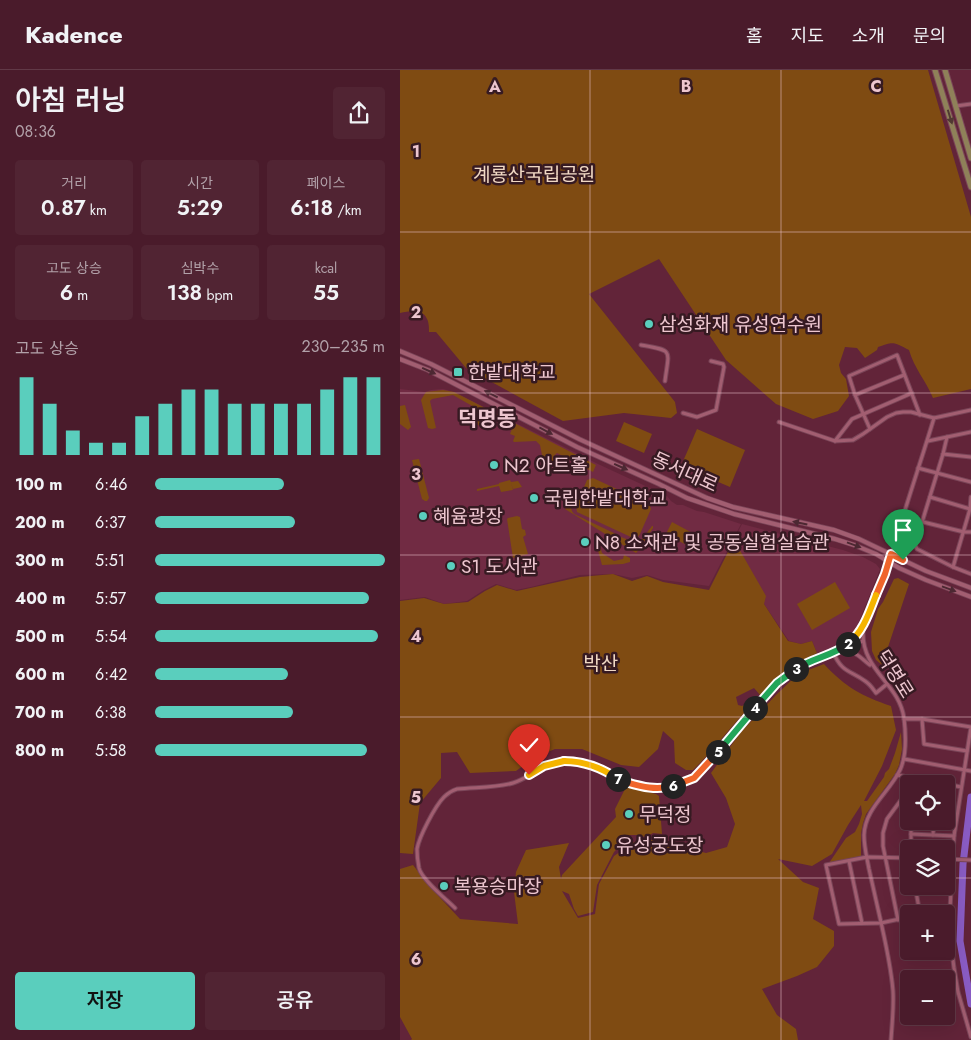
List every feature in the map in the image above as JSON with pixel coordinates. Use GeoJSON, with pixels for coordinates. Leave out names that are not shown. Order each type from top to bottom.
{"type":"FeatureCollection","features":[{"type":"Feature","properties":{"kind":"main road"},"geometry":{"type":"LineString","coordinates":[[936,70],[971,187]]}},
{"type":"Feature","properties":{"kind":"main road"},"geometry":{"type":"LineString","coordinates":[[945,70],[971,158]]}},
{"type":"Feature","properties":{"kind":"street"},"geometry":{"type":"LineString","coordinates":[[955,106],[971,104]]}},
{"type":"Feature","properties":{"kind":"street"},"geometry":{"type":"LineString","coordinates":[[641,345],[663,349],[667,352],[669,357],[665,381]]}},
{"type":"Feature","properties":{"kind":"street","name":"동서대로"},"geometry":{"type":"LineString","coordinates":[[400,351],[432,364],[579,439],[707,498],[733,507],[834,530],[859,539],[926,571],[971,588]]}},
{"type":"Feature","properties":{"kind":"street"},"geometry":{"type":"LineString","coordinates":[[870,429],[855,396],[849,376],[896,356],[920,415]]}},
{"type":"Feature","properties":{"kind":"street","name":"동서대로"},"geometry":{"type":"LineString","coordinates":[[400,359],[428,370],[577,447],[687,498],[734,514],[835,539],[866,550],[926,580],[971,597]]}},
{"type":"Feature","properties":{"kind":"street"},"geometry":{"type":"LineString","coordinates":[[683,413],[697,417],[716,410],[724,367],[723,364],[711,361]]}},
{"type":"Feature","properties":{"kind":"street"},"geometry":{"type":"LineString","coordinates":[[855,396],[904,375]]}},
{"type":"Feature","properties":{"kind":"street"},"geometry":{"type":"LineString","coordinates":[[835,441],[852,419],[912,394]]}},
{"type":"Feature","properties":{"kind":"street"},"geometry":{"type":"LineString","coordinates":[[779,422],[835,441],[853,440],[896,413],[902,412],[934,418],[971,410]]}},
{"type":"Feature","properties":{"kind":"street","name":"덕명로"},"geometry":{"type":"LineString","coordinates":[[891,1040],[893,992],[864,835],[868,817],[897,775],[904,758],[904,719],[899,702],[873,667],[866,654],[863,641],[864,626],[885,574],[934,418]]}},
{"type":"Feature","properties":{"kind":"street"},"geometry":{"type":"LineString","coordinates":[[928,441],[971,432]]}},
{"type":"Feature","properties":{"kind":"street"},"geometry":{"type":"LineString","coordinates":[[947,437],[915,545],[917,549],[953,568],[971,574]]}},
{"type":"Feature","properties":{"kind":"street"},"geometry":{"type":"LineString","coordinates":[[943,454],[971,457]]}},
{"type":"Feature","properties":{"kind":"street"},"geometry":{"type":"LineString","coordinates":[[918,468],[971,482]]}},
{"type":"Feature","properties":{"kind":"street"},"geometry":{"type":"LineString","coordinates":[[930,497],[970,509]]}},
{"type":"Feature","properties":{"kind":"street"},"geometry":{"type":"LineString","coordinates":[[953,568],[970,509],[971,497]]}},
{"type":"Feature","properties":{"kind":"street"},"geometry":{"type":"LineString","coordinates":[[923,522],[971,532]]}},
{"type":"Feature","properties":{"kind":"street"},"geometry":{"type":"LineString","coordinates":[[835,652],[852,641],[864,626]]}},
{"type":"Feature","properties":{"kind":"street"},"geometry":{"type":"LineString","coordinates":[[455,908],[423,876],[419,868],[417,849],[430,818],[442,798],[450,791],[515,783],[544,766],[565,761],[584,763],[622,781],[648,788],[668,787],[686,782],[694,778],[712,760],[742,722],[777,683],[800,666],[863,641]]}},
{"type":"Feature","properties":{"kind":"street"},"geometry":{"type":"LineString","coordinates":[[835,652],[846,651],[855,653],[873,667]]}},
{"type":"Feature","properties":{"kind":"street"},"geometry":{"type":"LineString","coordinates":[[835,652],[836,659],[845,670],[866,682],[876,693],[887,684]]}},
{"type":"Feature","properties":{"kind":"street"},"geometry":{"type":"LineString","coordinates":[[904,719],[971,727],[967,751],[967,770],[961,787],[954,840]]}},
{"type":"Feature","properties":{"kind":"street"},"geometry":{"type":"LineString","coordinates":[[922,720],[924,744],[967,751]]}},
{"type":"Feature","properties":{"kind":"street"},"geometry":{"type":"LineString","coordinates":[[904,758],[967,770]]}},
{"type":"Feature","properties":{"kind":"street"},"geometry":{"type":"LineString","coordinates":[[955,786],[961,787]]}},
{"type":"Feature","properties":{"kind":"street"},"geometry":{"type":"LineString","coordinates":[[900,800],[891,812],[883,828],[882,839],[886,857],[898,920],[881,924],[839,924],[826,865],[867,857],[886,857],[900,858]]}},
{"type":"Feature","properties":{"kind":"street"},"geometry":{"type":"LineString","coordinates":[[911,830],[911,840]]}},
{"type":"Feature","properties":{"kind":"street"},"geometry":{"type":"LineString","coordinates":[[933,830],[933,835]]}},
{"type":"Feature","properties":{"kind":"street"},"geometry":{"type":"LineString","coordinates":[[911,834],[954,836]]}},
{"type":"Feature","properties":{"kind":"street"},"geometry":{"type":"LineString","coordinates":[[955,859],[971,860]]}},
{"type":"Feature","properties":{"kind":"street"},"geometry":{"type":"LineString","coordinates":[[849,861],[862,924]]}},
{"type":"Feature","properties":{"kind":"street"},"geometry":{"type":"LineString","coordinates":[[953,960],[971,1037]]}},
{"type":"Feature","properties":{"kind":"shaded area","name":"국립한밭대학교"},"geometry":{"type":"Polygon","coordinates":[[[400,389],[425,392],[443,389],[454,392],[598,464],[667,496],[677,505],[683,505],[741,524],[709,586],[663,580],[647,575],[632,578],[613,574],[580,575],[516,590],[496,584],[467,601],[444,604],[425,597],[400,600],[400,389]]]}},
{"type":"Feature","properties":{"kind":"shaded area"},"geometry":{"type":"Polygon","coordinates":[[[742,524],[843,550],[876,564],[880,569],[858,624],[851,636],[839,645],[817,653],[812,641],[801,644],[789,641],[764,604],[734,540],[742,524]]]}},
{"type":"Feature","properties":{"kind":"green space","name":"계룡산국립공원"},"geometry":{"type":"Polygon","coordinates":[[[400,70],[928,70],[971,217],[971,389],[933,398],[909,350],[891,343],[878,347],[877,350],[865,358],[857,348],[845,347],[839,365],[841,373],[846,379],[849,396],[838,411],[813,419],[776,404],[726,360],[659,259],[589,294],[675,402],[677,413],[671,418],[624,413],[563,421],[466,368],[436,332],[429,332],[428,320],[422,313],[415,311],[400,313],[400,70]]]}},
{"type":"Feature","properties":{"kind":"green space"},"geometry":{"type":"Polygon","coordinates":[[[443,390],[454,392],[596,465],[593,472],[557,453],[553,457],[554,463],[548,465],[547,460],[543,460],[540,445],[536,441],[514,442],[515,436],[510,434],[512,429],[507,427],[508,424],[487,414],[481,426],[478,425],[474,407],[453,395],[430,401],[436,428],[428,428],[421,400],[426,392],[443,390]]]}},
{"type":"Feature","properties":{"kind":"green space"},"geometry":{"type":"Polygon","coordinates":[[[405,405],[411,427],[408,430],[400,424],[400,406],[405,405]]]}},
{"type":"Feature","properties":{"kind":"green space"},"geometry":{"type":"Polygon","coordinates":[[[624,422],[652,434],[644,453],[616,441],[624,422]]]}},
{"type":"Feature","properties":{"kind":"green space"},"geometry":{"type":"Polygon","coordinates":[[[697,429],[745,450],[730,487],[681,466],[697,429]]]}},
{"type":"Feature","properties":{"kind":"green space"},"geometry":{"type":"Polygon","coordinates":[[[419,459],[429,498],[427,501],[422,499],[412,460],[419,459]]]}},
{"type":"Feature","properties":{"kind":"green space"},"geometry":{"type":"Polygon","coordinates":[[[593,478],[649,504],[651,509],[637,538],[633,538],[577,512],[576,506],[587,480],[593,478]]]}},
{"type":"Feature","properties":{"kind":"green space"},"geometry":{"type":"Polygon","coordinates":[[[510,480],[511,482],[518,481],[522,487],[513,489],[511,483],[513,490],[501,492],[499,486],[477,491],[477,489],[510,480]]]}},
{"type":"Feature","properties":{"kind":"green space"},"geometry":{"type":"Polygon","coordinates":[[[573,500],[571,507],[574,514],[618,535],[615,540],[565,509],[568,503],[573,500]]]}},
{"type":"Feature","properties":{"kind":"green space"},"geometry":{"type":"Polygon","coordinates":[[[520,517],[522,529],[525,530],[526,535],[523,537],[528,554],[513,558],[507,519],[520,517]]]}},
{"type":"Feature","properties":{"kind":"green space"},"geometry":{"type":"Polygon","coordinates":[[[672,522],[698,536],[692,548],[666,534],[672,522]]]}},
{"type":"Feature","properties":{"kind":"green space"},"geometry":{"type":"Polygon","coordinates":[[[652,526],[653,528],[636,553],[618,542],[621,537],[639,543],[652,526]]]}},
{"type":"Feature","properties":{"kind":"green space"},"geometry":{"type":"Polygon","coordinates":[[[594,536],[601,540],[599,543],[602,553],[614,561],[623,559],[624,555],[630,558],[630,562],[602,565],[594,536]]]}},
{"type":"Feature","properties":{"kind":"green space","name":"박산"},"geometry":{"type":"Polygon","coordinates":[[[734,540],[766,596],[764,604],[788,641],[801,644],[812,641],[817,653],[792,666],[760,695],[754,688],[736,697],[738,705],[742,706],[747,703],[750,707],[693,770],[686,770],[675,763],[674,741],[663,731],[658,749],[639,767],[621,765],[582,749],[555,749],[534,758],[516,771],[470,773],[457,752],[441,753],[441,778],[420,803],[413,854],[400,853],[400,601],[424,598],[444,604],[468,602],[497,585],[517,591],[580,577],[613,574],[632,581],[647,576],[663,582],[709,590],[734,540]]]}},
{"type":"Feature","properties":{"kind":"green space"},"geometry":{"type":"Polygon","coordinates":[[[898,578],[909,584],[882,665],[876,660],[872,651],[871,632],[878,609],[894,579],[898,578]]]}},
{"type":"Feature","properties":{"kind":"green space"},"geometry":{"type":"Polygon","coordinates":[[[835,582],[850,608],[812,630],[797,604],[835,582]]]}},
{"type":"Feature","properties":{"kind":"green space"},"geometry":{"type":"Polygon","coordinates":[[[824,664],[839,679],[854,690],[891,706],[896,730],[882,766],[864,801],[867,801],[889,769],[901,732],[902,749],[895,774],[866,814],[861,833],[861,856],[829,863],[846,838],[855,832],[862,814],[861,805],[832,854],[812,866],[778,859],[803,882],[819,888],[813,919],[834,931],[834,946],[817,967],[762,989],[777,1015],[796,1029],[798,1040],[411,1040],[400,1017],[400,869],[413,865],[431,888],[460,919],[518,924],[514,892],[516,872],[526,850],[569,843],[559,867],[561,879],[562,875],[616,817],[615,809],[626,787],[656,794],[659,796],[662,834],[653,833],[646,837],[630,835],[614,852],[597,885],[593,912],[578,916],[569,894],[562,891],[578,918],[595,914],[599,884],[614,856],[634,842],[660,839],[706,853],[727,847],[735,824],[726,798],[711,773],[741,732],[776,695],[798,674],[824,664]]]}},
{"type":"Feature","properties":{"kind":"waterway"},"geometry":{"type":"LineString","coordinates":[[971,797],[963,864],[960,941],[971,1004]]}},
{"type":"Feature","properties":{"kind":"place","name":"삼성화재 유성연수원"},"geometry":{"type":"Point","coordinates":[649,324]}},
{"type":"Feature","properties":{"kind":"place","name":"한밭대학교"},"geometry":{"type":"Point","coordinates":[458,372]}},
{"type":"Feature","properties":{"kind":"place","name":"N2 아트홀"},"geometry":{"type":"Point","coordinates":[494,465]}},
{"type":"Feature","properties":{"kind":"place","name":"국립한밭대학교"},"geometry":{"type":"Point","coordinates":[534,498]}},
{"type":"Feature","properties":{"kind":"place","name":"혜윰광장"},"geometry":{"type":"Point","coordinates":[423,516]}},
{"type":"Feature","properties":{"kind":"place","name":"N8 소재관 및 공동실험실습관"},"geometry":{"type":"Point","coordinates":[585,542]}},
{"type":"Feature","properties":{"kind":"place","name":"S1 도서관"},"geometry":{"type":"Point","coordinates":[451,566]}},
{"type":"Feature","properties":{"kind":"place","name":"무덕정"},"geometry":{"type":"Point","coordinates":[629,814]}},
{"type":"Feature","properties":{"kind":"place","name":"유성궁도장"},"geometry":{"type":"Point","coordinates":[606,845]}},
{"type":"Feature","properties":{"kind":"place","name":"복용승마장"},"geometry":{"type":"Point","coordinates":[444,886]}},
{"type":"Feature","properties":{"kind":"district","name":"덕명동"},"geometry":{"type":"Point","coordinates":[487,419]}},
{"type":"Feature","properties":{"kind":"route"},"geometry":{"type":"LineString","coordinates":[[529,775],[544,766],[554,763],[576,761],[604,771],[622,781],[648,788],[668,787],[694,778],[712,760],[742,722],[777,683],[800,666],[836,651],[852,641],[864,626],[891,554],[903,560]]}}]}
